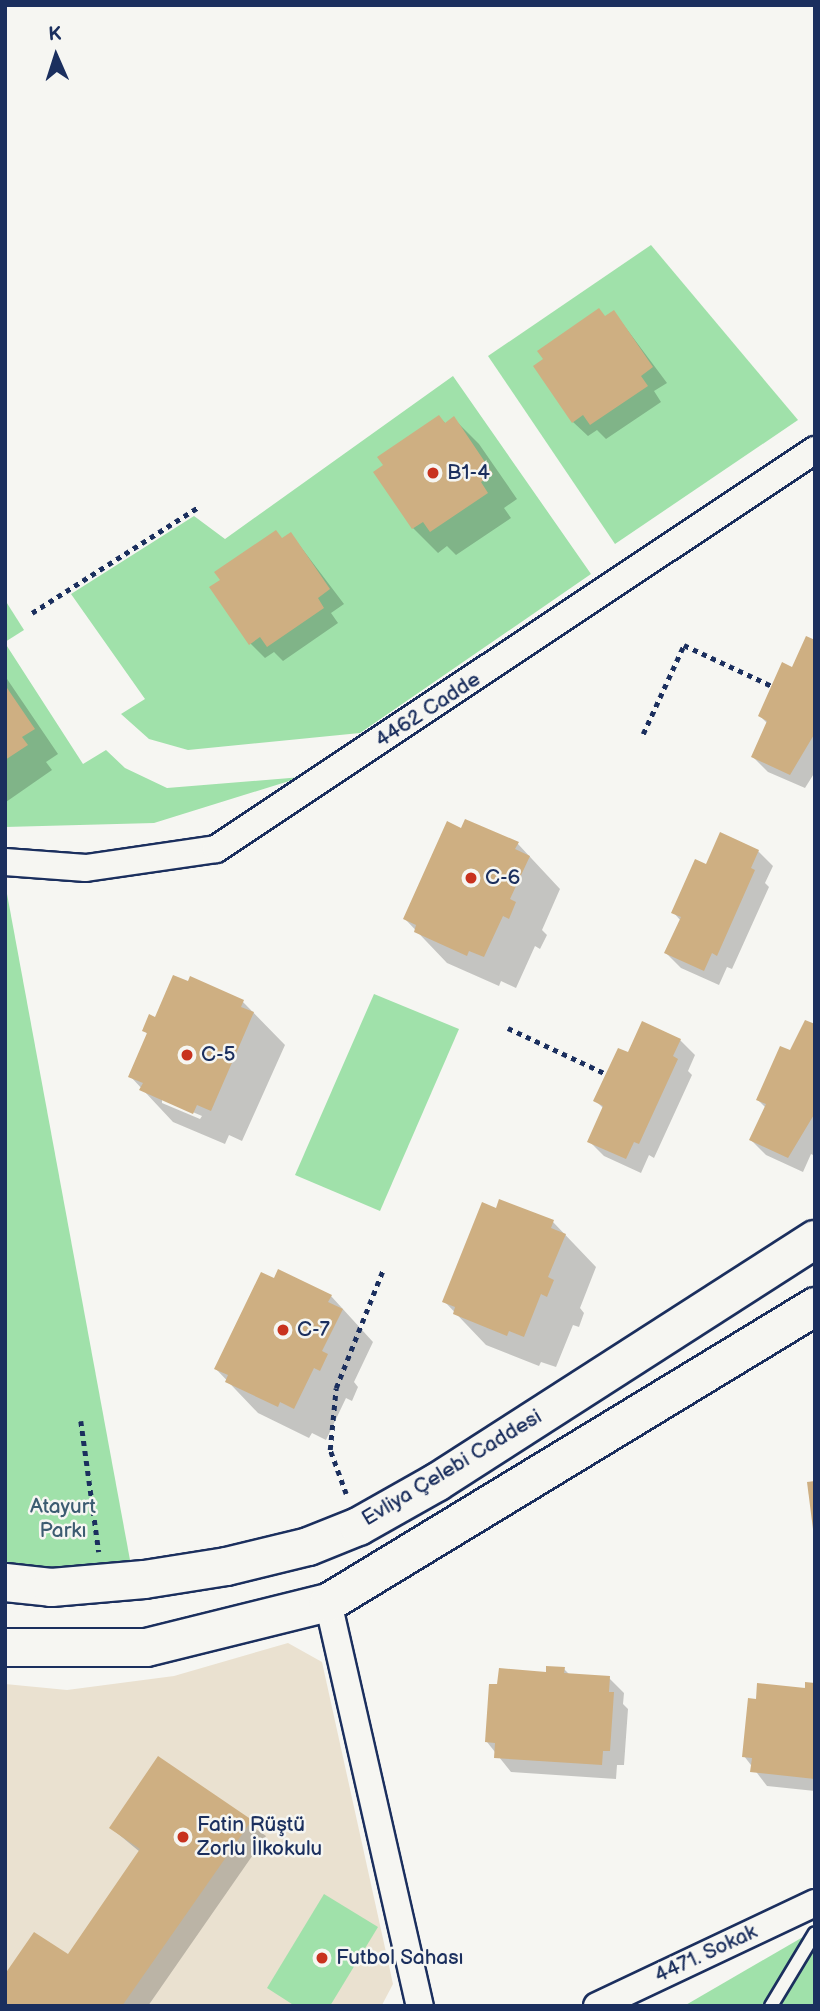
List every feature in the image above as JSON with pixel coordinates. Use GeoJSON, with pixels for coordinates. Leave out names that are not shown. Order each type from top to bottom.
{"type":"FeatureCollection","features":[{"type":"Feature","properties":{"kind":"street","name":"4462 Cadde"},"geometry":{"type":"LineString","coordinates":[[5,862],[86,868],[216,849],[815,450]]}},
{"type":"Feature","properties":{"kind":"street","name":"Evliya Çelebi Caddesi"},"geometry":{"type":"LineString","coordinates":[[5,1582],[51,1587],[103,1583],[226,1566],[308,1546],[358,1526],[436,1482],[815,1239]]}},
{"type":"Feature","properties":{"kind":"street"},"geometry":{"type":"LineString","coordinates":[[5,1647],[146,1647],[328,1602],[815,1306]]}},
{"type":"Feature","properties":{"kind":"street"},"geometry":{"type":"LineString","coordinates":[[328,1602],[420,2006]]}},
{"type":"Feature","properties":{"kind":"street","name":"4471. Sokak"},"geometry":{"type":"LineString","coordinates":[[597,2006],[815,1903]]}},
{"type":"Feature","properties":{"kind":"lane"},"geometry":{"type":"LineString","coordinates":[[771,2006],[815,1933]]}},
{"type":"Feature","properties":{"kind":"path"},"geometry":{"type":"LineString","coordinates":[[32,612],[200,506]]}},
{"type":"Feature","properties":{"kind":"path"},"geometry":{"type":"LineString","coordinates":[[643,734],[684,645],[772,686]]}},
{"type":"Feature","properties":{"kind":"path"},"geometry":{"type":"LineString","coordinates":[[508,1028],[606,1074]]}},
{"type":"Feature","properties":{"kind":"path"},"geometry":{"type":"LineString","coordinates":[[358,1526],[330,1450],[330,1423],[336,1388],[383,1270]]}},
{"type":"Feature","properties":{"kind":"path"},"geometry":{"type":"LineString","coordinates":[[81,1421],[103,1583]]}},
{"type":"Feature","properties":{"kind":"shaded area","name":"Fatin Rüştü Zorlu İlkokulu"},"geometry":{"type":"Polygon","coordinates":[[[288,1643],[322,1662],[393,1984],[382,2005],[5,2006],[5,1684],[67,1690],[174,1676],[288,1643]]]}},
{"type":"Feature","properties":{"kind":"green space"},"geometry":{"type":"Polygon","coordinates":[[[651,245],[798,420],[615,544],[488,356],[651,245]]]}},
{"type":"Feature","properties":{"kind":"green space"},"geometry":{"type":"Polygon","coordinates":[[[453,376],[591,574],[360,733],[188,750],[149,739],[121,714],[145,699],[71,594],[194,516],[225,539],[453,376]]]}},
{"type":"Feature","properties":{"kind":"green space"},"geometry":{"type":"Polygon","coordinates":[[[5,600],[24,630],[5,642],[5,600]]]}},
{"type":"Feature","properties":{"kind":"green space"},"geometry":{"type":"Polygon","coordinates":[[[5,643],[83,764],[106,750],[125,768],[167,788],[302,777],[154,823],[5,827],[5,643]]]}},
{"type":"Feature","properties":{"kind":"green space","name":"Atayurt Parkı"},"geometry":{"type":"Polygon","coordinates":[[[5,883],[130,1560],[51,1587],[5,1582],[5,883]]]}},
{"type":"Feature","properties":{"kind":"green space"},"geometry":{"type":"Polygon","coordinates":[[[374,994],[459,1029],[380,1211],[295,1175],[374,994]]]}},
{"type":"Feature","properties":{"kind":"green space","name":"Futbol Sahası"},"geometry":{"type":"Polygon","coordinates":[[[324,1894],[378,1927],[330,2006],[295,2006],[267,1988],[324,1894]]]}},
{"type":"Feature","properties":{"kind":"green space"},"geometry":{"type":"Polygon","coordinates":[[[815,1930],[815,2006],[684,2006],[815,1930]]]}},
{"type":"Feature","properties":{"kind":"building"},"geometry":{"type":"Polygon","coordinates":[[[599,308],[605,316],[614,310],[653,367],[641,376],[648,386],[590,425],[583,415],[572,423],[533,366],[543,359],[537,351],[599,308]]]}},
{"type":"Feature","properties":{"kind":"building","name":"B1-4"},"geometry":{"type":"Polygon","coordinates":[[[439,415],[445,423],[454,416],[493,474],[481,482],[488,493],[430,532],[423,522],[412,529],[373,472],[383,465],[377,457],[439,415]]]}},
{"type":"Feature","properties":{"kind":"building"},"geometry":{"type":"Polygon","coordinates":[[[276,530],[282,538],[291,532],[330,589],[318,598],[324,608],[267,647],[260,637],[249,645],[209,587],[220,580],[214,572],[276,530]]]}},
{"type":"Feature","properties":{"kind":"building"},"geometry":{"type":"Polygon","coordinates":[[[806,636],[815,640],[815,733],[790,775],[751,757],[767,721],[758,716],[782,662],[792,667],[806,636]]]}},
{"type":"Feature","properties":{"kind":"building"},"geometry":{"type":"Polygon","coordinates":[[[5,685],[35,729],[22,737],[28,745],[5,760],[5,685]]]}},
{"type":"Feature","properties":{"kind":"building","name":"C-6"},"geometry":{"type":"Polygon","coordinates":[[[465,819],[519,842],[515,849],[530,856],[510,899],[516,902],[509,919],[503,916],[484,957],[469,951],[467,956],[414,932],[416,925],[403,919],[447,821],[461,828],[465,819]]]}},
{"type":"Feature","properties":{"kind":"building"},"geometry":{"type":"Polygon","coordinates":[[[720,832],[759,850],[751,868],[755,870],[717,956],[712,953],[704,971],[664,953],[681,917],[671,913],[695,859],[706,864],[720,832]]]}},
{"type":"Feature","properties":{"kind":"building","name":"C-5"},"geometry":{"type":"Polygon","coordinates":[[[173,975],[188,981],[190,976],[244,1000],[241,1007],[254,1012],[211,1111],[197,1105],[193,1114],[139,1090],[143,1083],[128,1077],[147,1033],[142,1031],[149,1014],[155,1017],[173,975]]]}},
{"type":"Feature","properties":{"kind":"building"},"geometry":{"type":"Polygon","coordinates":[[[805,1020],[815,1024],[815,1113],[788,1158],[749,1140],[766,1104],[756,1100],[780,1046],[790,1050],[805,1020]]]}},
{"type":"Feature","properties":{"kind":"building"},"geometry":{"type":"Polygon","coordinates":[[[642,1021],[681,1039],[673,1056],[678,1059],[639,1144],[634,1142],[626,1159],[587,1142],[603,1106],[593,1101],[618,1048],[628,1052],[642,1021]]]}},
{"type":"Feature","properties":{"kind":"building"},"geometry":{"type":"Polygon","coordinates":[[[499,1199],[554,1220],[551,1228],[566,1234],[548,1277],[554,1280],[547,1297],[541,1294],[524,1337],[509,1331],[507,1336],[453,1314],[455,1307],[442,1302],[482,1202],[496,1208],[499,1199]]]}},
{"type":"Feature","properties":{"kind":"building","name":"C-7"},"geometry":{"type":"Polygon","coordinates":[[[278,1269],[332,1295],[328,1302],[343,1309],[322,1351],[328,1354],[320,1371],[314,1368],[294,1409],[280,1402],[278,1407],[225,1382],[228,1375],[214,1369],[261,1272],[274,1278],[278,1269]]]}},
{"type":"Feature","properties":{"kind":"building"},"geometry":{"type":"Polygon","coordinates":[[[815,1481],[815,1529],[813,1529],[807,1482],[815,1481]]]}},
{"type":"Feature","properties":{"kind":"building"},"geometry":{"type":"Polygon","coordinates":[[[546,1666],[565,1667],[564,1673],[610,1676],[609,1692],[614,1692],[610,1751],[603,1751],[602,1765],[494,1758],[495,1743],[485,1742],[489,1684],[497,1684],[499,1668],[546,1672],[546,1666]]]}},
{"type":"Feature","properties":{"kind":"building"},"geometry":{"type":"Polygon","coordinates":[[[805,1682],[815,1683],[815,1779],[750,1772],[752,1758],[742,1757],[748,1698],[756,1699],[757,1683],[805,1688],[805,1682]]]}},
{"type":"Feature","properties":{"kind":"building"},"geometry":{"type":"Polygon","coordinates":[[[158,1756],[252,1820],[122,2006],[5,2006],[5,1974],[34,1932],[68,1954],[140,1849],[109,1828],[158,1756]]]}},
{"type":"Feature","properties":{"kind":"place","name":"B1-4"},"geometry":{"type":"Point","coordinates":[433,473]}},
{"type":"Feature","properties":{"kind":"place","name":"C-6"},"geometry":{"type":"Point","coordinates":[471,878]}},
{"type":"Feature","properties":{"kind":"place","name":"C-5"},"geometry":{"type":"Point","coordinates":[187,1055]}},
{"type":"Feature","properties":{"kind":"place","name":"C-7"},"geometry":{"type":"Point","coordinates":[283,1330]}},
{"type":"Feature","properties":{"kind":"place","name":"Fatin Rüştü Zorlu İlkokulu"},"geometry":{"type":"Point","coordinates":[183,1837]}},
{"type":"Feature","properties":{"kind":"place","name":"Futbol Sahası"},"geometry":{"type":"Point","coordinates":[322,1958]}}]}
